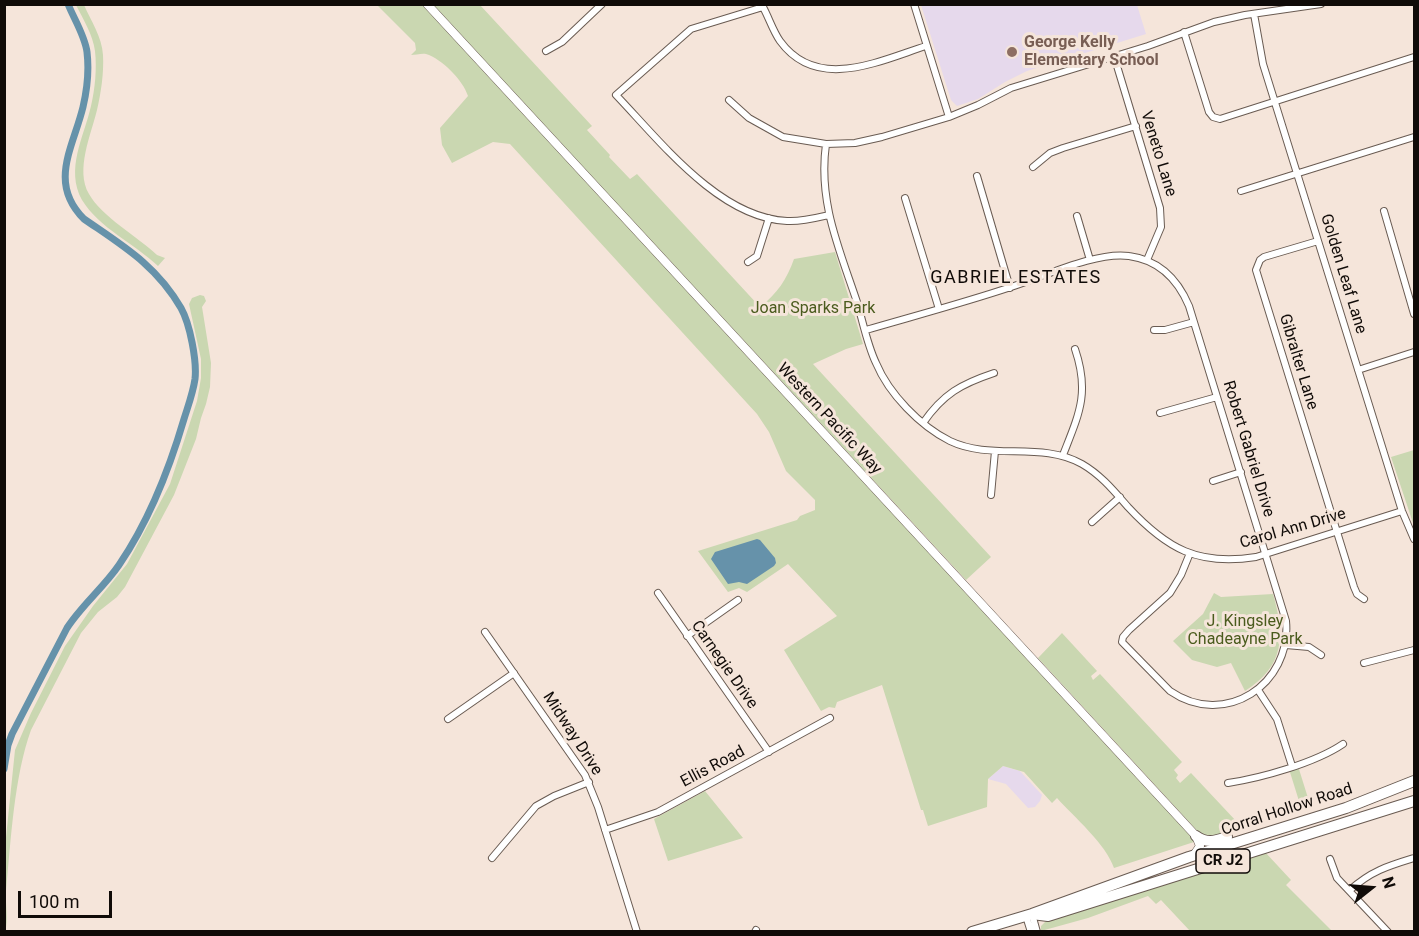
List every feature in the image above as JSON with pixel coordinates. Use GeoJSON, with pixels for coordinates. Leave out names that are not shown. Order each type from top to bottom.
{"type":"FeatureCollection","features":[{"type":"Feature","properties":{"kind":"main road","name":"Corral Hollow Road"},"geometry":{"type":"LineString","coordinates":[[972,932],[1029,915],[1194,855],[1346,808],[1394,787],[1414,781]]}},
{"type":"Feature","properties":{"kind":"main road"},"geometry":{"type":"LineString","coordinates":[[1196,836],[1203,840],[1214,841],[1394,787]]}},
{"type":"Feature","properties":{"kind":"main road","name":"Corral Hollow Road"},"geometry":{"type":"LineString","coordinates":[[1029,915],[1048,915],[1414,801]]}},
{"type":"Feature","properties":{"kind":"main road"},"geometry":{"type":"LineString","coordinates":[[1172,863],[1171,870],[1176,876]]}},
{"type":"Feature","properties":{"kind":"street","name":"Western Pacific Way"},"geometry":{"type":"LineString","coordinates":[[427,4],[1196,836]]}},
{"type":"Feature","properties":{"kind":"street"},"geometry":{"type":"LineString","coordinates":[[546,51],[562,42],[602,4]]}},
{"type":"Feature","properties":{"kind":"street"},"geometry":{"type":"LineString","coordinates":[[914,4],[949,117]]}},
{"type":"Feature","properties":{"kind":"street"},"geometry":{"type":"LineString","coordinates":[[729,100],[748,118],[783,137],[826,144],[855,143],[949,117],[1011,88],[1227,19],[1322,4]]}},
{"type":"Feature","properties":{"kind":"street"},"geometry":{"type":"LineString","coordinates":[[828,215],[788,222],[740,208],[690,173],[616,95],[691,29],[763,7],[780,41],[809,64],[828,70],[850,69],[926,46]]}},
{"type":"Feature","properties":{"kind":"street","name":"Golden Leaf Lane"},"geometry":{"type":"LineString","coordinates":[[1254,14],[1260,53],[1402,512],[1414,539]]}},
{"type":"Feature","properties":{"kind":"street"},"geometry":{"type":"LineString","coordinates":[[1184,32],[1209,112],[1213,117],[1220,119],[1414,57]]}},
{"type":"Feature","properties":{"kind":"street","name":"Veneto Lane"},"geometry":{"type":"LineString","coordinates":[[1114,56],[1161,215],[1159,234],[1147,260]]}},
{"type":"Feature","properties":{"kind":"street"},"geometry":{"type":"LineString","coordinates":[[1034,167],[1050,153],[1136,126]]}},
{"type":"Feature","properties":{"kind":"street"},"geometry":{"type":"LineString","coordinates":[[1241,191],[1414,137]]}},
{"type":"Feature","properties":{"kind":"street","name":"Carol Ann Drive"},"geometry":{"type":"LineString","coordinates":[[826,144],[824,180],[828,215],[876,363],[901,401],[923,423],[949,440],[961,445],[995,451],[1037,451],[1063,455],[1097,474],[1157,535],[1175,548],[1210,558],[1232,559],[1266,553],[1402,512]]}},
{"type":"Feature","properties":{"kind":"street"},"geometry":{"type":"LineString","coordinates":[[977,176],[1010,288]]}},
{"type":"Feature","properties":{"kind":"street"},"geometry":{"type":"LineString","coordinates":[[905,198],[939,309]]}},
{"type":"Feature","properties":{"kind":"street"},"geometry":{"type":"LineString","coordinates":[[1384,211],[1414,314]]}},
{"type":"Feature","properties":{"kind":"street"},"geometry":{"type":"LineString","coordinates":[[1077,216],[1090,260]]}},
{"type":"Feature","properties":{"kind":"street"},"geometry":{"type":"LineString","coordinates":[[748,262],[757,256],[769,218]]}},
{"type":"Feature","properties":{"kind":"street","name":"Gibralter Lane"},"geometry":{"type":"LineString","coordinates":[[1318,241],[1264,257],[1256,264],[1256,270],[1354,587],[1364,599]]}},
{"type":"Feature","properties":{"kind":"street"},"geometry":{"type":"LineString","coordinates":[[866,330],[1010,288],[1090,260],[1115,255],[1147,260]]}},
{"type":"Feature","properties":{"kind":"street","name":"Robert Gabriel Drive"},"geometry":{"type":"LineString","coordinates":[[1147,260],[1166,272],[1182,290],[1218,397],[1286,621],[1286,645],[1283,656],[1273,674],[1258,690]]}},
{"type":"Feature","properties":{"kind":"street"},"geometry":{"type":"LineString","coordinates":[[1154,330],[1165,330],[1194,322]]}},
{"type":"Feature","properties":{"kind":"street"},"geometry":{"type":"LineString","coordinates":[[1063,455],[1079,413],[1083,393],[1083,379],[1075,349]]}},
{"type":"Feature","properties":{"kind":"street"},"geometry":{"type":"LineString","coordinates":[[1358,370],[1414,352]]}},
{"type":"Feature","properties":{"kind":"street"},"geometry":{"type":"LineString","coordinates":[[923,423],[934,408],[953,390],[994,373]]}},
{"type":"Feature","properties":{"kind":"street"},"geometry":{"type":"LineString","coordinates":[[1160,413],[1218,397]]}},
{"type":"Feature","properties":{"kind":"street"},"geometry":{"type":"LineString","coordinates":[[991,495],[995,451]]}},
{"type":"Feature","properties":{"kind":"street"},"geometry":{"type":"LineString","coordinates":[[1213,481],[1241,472]]}},
{"type":"Feature","properties":{"kind":"street"},"geometry":{"type":"LineString","coordinates":[[1092,522],[1120,497]]}},
{"type":"Feature","properties":{"kind":"street"},"geometry":{"type":"LineString","coordinates":[[1190,553],[1170,593],[1123,637],[1125,646],[1170,692],[1178,697],[1202,704],[1217,705],[1236,701],[1258,690],[1277,719],[1292,766]]}},
{"type":"Feature","properties":{"kind":"street","name":"Carnegie Drive"},"geometry":{"type":"LineString","coordinates":[[658,593],[769,752]]}},
{"type":"Feature","properties":{"kind":"street"},"geometry":{"type":"LineString","coordinates":[[687,636],[738,600]]}},
{"type":"Feature","properties":{"kind":"street","name":"Midway Drive"},"geometry":{"type":"LineString","coordinates":[[485,632],[589,782],[637,932]]}},
{"type":"Feature","properties":{"kind":"street"},"geometry":{"type":"LineString","coordinates":[[1286,645],[1309,648],[1321,655]]}},
{"type":"Feature","properties":{"kind":"street"},"geometry":{"type":"LineString","coordinates":[[1364,663],[1414,650]]}},
{"type":"Feature","properties":{"kind":"street"},"geometry":{"type":"LineString","coordinates":[[448,719],[514,673]]}},
{"type":"Feature","properties":{"kind":"street","name":"Ellis Road"},"geometry":{"type":"LineString","coordinates":[[605,830],[658,812],[830,718]]}},
{"type":"Feature","properties":{"kind":"street"},"geometry":{"type":"LineString","coordinates":[[1228,783],[1292,766],[1331,752],[1343,744]]}},
{"type":"Feature","properties":{"kind":"street"},"geometry":{"type":"LineString","coordinates":[[492,858],[536,806],[589,782]]}},
{"type":"Feature","properties":{"kind":"street"},"geometry":{"type":"LineString","coordinates":[[1194,855],[1200,846],[1196,836]]}},
{"type":"Feature","properties":{"kind":"street"},"geometry":{"type":"LineString","coordinates":[[1350,890],[1364,878],[1382,868],[1414,858]]}},
{"type":"Feature","properties":{"kind":"street"},"geometry":{"type":"LineString","coordinates":[[1330,859],[1337,878],[1388,932]]}},
{"type":"Feature","properties":{"kind":"street"},"geometry":{"type":"LineString","coordinates":[[1029,915],[1031,932]]}},
{"type":"Feature","properties":{"kind":"street"},"geometry":{"type":"LineString","coordinates":[[1029,915],[1038,932]]}},
{"type":"Feature","properties":{"kind":"shaded area","name":"George Kelly Elementary School"},"geometry":{"type":"Polygon","coordinates":[[[921,5],[1137,5],[1146,34],[1027,71],[978,99],[957,106],[951,100],[921,5]]]}},
{"type":"Feature","properties":{"kind":"shaded area"},"geometry":{"type":"Polygon","coordinates":[[[1003,766],[1020,771],[1042,795],[1035,807],[1028,808],[1006,784],[988,779],[1003,766]]]}},
{"type":"Feature","properties":{"kind":"green space"},"geometry":{"type":"Polygon","coordinates":[[[76,5],[84,5],[98,35],[103,55],[100,97],[84,163],[85,185],[102,210],[157,255],[165,258],[158,266],[98,219],[82,200],[77,188],[76,165],[92,99],[96,65],[92,39],[76,5]]]}},
{"type":"Feature","properties":{"kind":"green space"},"geometry":{"type":"Polygon","coordinates":[[[377,5],[424,5],[1195,839],[1194,842],[1114,868],[1097,840],[1057,798],[1052,803],[1024,772],[1003,766],[988,779],[987,807],[928,826],[882,685],[837,702],[835,708],[829,707],[821,711],[784,650],[837,616],[788,564],[747,592],[739,588],[728,592],[698,551],[797,520],[800,516],[815,510],[815,500],[786,471],[769,432],[757,414],[510,144],[493,142],[452,163],[442,145],[440,128],[468,96],[457,77],[439,60],[426,54],[411,55],[416,50],[415,43],[377,5]]]}},
{"type":"Feature","properties":{"kind":"green space","name":"Joan Sparks Park"},"geometry":{"type":"Polygon","coordinates":[[[432,5],[480,5],[592,126],[587,130],[610,155],[609,157],[630,179],[637,174],[760,307],[781,286],[794,259],[835,252],[863,344],[813,364],[991,557],[966,580],[432,5]]]}},
{"type":"Feature","properties":{"kind":"green space"},"geometry":{"type":"Polygon","coordinates":[[[204,296],[206,301],[202,307],[211,363],[210,387],[196,439],[174,495],[125,587],[117,597],[98,612],[81,633],[31,730],[25,748],[14,809],[6,891],[5,931],[5,847],[15,750],[65,646],[127,564],[170,484],[197,401],[201,378],[201,359],[189,304],[192,298],[204,296]]]}},
{"type":"Feature","properties":{"kind":"green space"},"geometry":{"type":"Polygon","coordinates":[[[1414,450],[1414,526],[1391,457],[1414,450]]]}},
{"type":"Feature","properties":{"kind":"green space","name":"J. Kingsley Chadeayne Park"},"geometry":{"type":"Polygon","coordinates":[[[1214,593],[1221,597],[1273,594],[1280,636],[1275,660],[1268,671],[1245,691],[1231,663],[1217,667],[1192,660],[1173,641],[1203,614],[1214,593]]]}},
{"type":"Feature","properties":{"kind":"green space"},"geometry":{"type":"Polygon","coordinates":[[[1062,633],[1097,671],[1091,676],[1093,680],[1100,674],[1182,762],[1174,770],[1180,783],[1191,773],[1240,828],[1208,838],[1200,834],[1038,658],[1062,633]]]}},
{"type":"Feature","properties":{"kind":"green space"},"geometry":{"type":"Polygon","coordinates":[[[1298,766],[1308,798],[1299,801],[1289,769],[1298,766]]]}},
{"type":"Feature","properties":{"kind":"green space"},"geometry":{"type":"Polygon","coordinates":[[[705,791],[743,838],[668,861],[654,819],[705,791]]]}},
{"type":"Feature","properties":{"kind":"green space"},"geometry":{"type":"Polygon","coordinates":[[[1265,852],[1291,880],[1286,885],[1332,931],[1190,931],[1161,900],[1156,904],[1148,896],[1088,918],[1041,931],[1041,926],[1047,920],[1265,852]]]}},
{"type":"Feature","properties":{"kind":"water"},"geometry":{"type":"Polygon","coordinates":[[[757,539],[775,558],[776,563],[747,584],[739,582],[728,584],[711,559],[715,552],[757,539]]]}},
{"type":"Feature","properties":{"kind":"waterway"},"geometry":{"type":"LineString","coordinates":[[4,769],[12,734],[67,628],[119,565],[149,513],[172,457],[195,379],[194,353],[190,333],[181,308],[171,293],[150,268],[84,219],[73,206],[67,192],[66,165],[83,107],[88,65],[84,40],[68,4]]}},
{"type":"Feature","properties":{"kind":"place","name":"George Kelly Elementary School"},"geometry":{"type":"Point","coordinates":[1012,52]}},
{"type":"Feature","properties":{"kind":"district","name":"GABRIEL ESTATES"},"geometry":{"type":"Point","coordinates":[1016,278]}}]}
